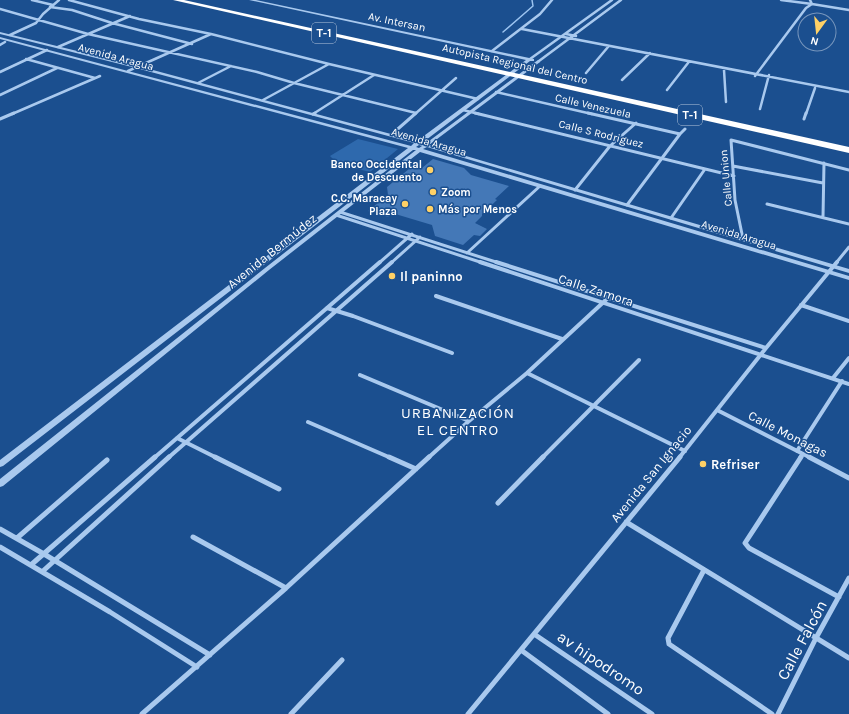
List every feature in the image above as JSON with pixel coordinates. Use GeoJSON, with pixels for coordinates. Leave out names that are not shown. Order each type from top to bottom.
{"type":"FeatureCollection","features":[{"type":"Feature","properties":{"kind":"highway","name":"Autopista Regional del Centro"},"geometry":{"type":"LineString","coordinates":[[176,0],[849,143]]}},
{"type":"Feature","properties":{"kind":"highway","name":"Autopista Regional del Centro"},"geometry":{"type":"LineString","coordinates":[[196,0],[474,64]]}},
{"type":"Feature","properties":{"kind":"highway","name":"Autopista Regional del Centro"},"geometry":{"type":"LineString","coordinates":[[534,77],[849,150]]}},
{"type":"Feature","properties":{"kind":"street"},"geometry":{"type":"LineString","coordinates":[[32,0],[53,5]]}},
{"type":"Feature","properties":{"kind":"street"},"geometry":{"type":"LineString","coordinates":[[10,35],[32,26],[50,7],[59,0]]}},
{"type":"Feature","properties":{"kind":"street"},"geometry":{"type":"LineString","coordinates":[[69,0],[478,99]]}},
{"type":"Feature","properties":{"kind":"street","name":"Av. Intersan"},"geometry":{"type":"LineString","coordinates":[[251,0],[539,61]]}},
{"type":"Feature","properties":{"kind":"street"},"geometry":{"type":"LineString","coordinates":[[492,51],[540,14],[552,0]]}},
{"type":"Feature","properties":{"kind":"street","name":"Avenida Bermúdez"},"geometry":{"type":"LineString","coordinates":[[0,484],[338,213],[463,110],[530,59],[563,37],[612,0]]}},
{"type":"Feature","properties":{"kind":"street","name":"Avenida Bermúdez"},"geometry":{"type":"LineString","coordinates":[[419,146],[427,145],[470,111],[572,38],[621,0]]}},
{"type":"Feature","properties":{"kind":"street"},"geometry":{"type":"LineString","coordinates":[[781,0],[849,10]]}},
{"type":"Feature","properties":{"kind":"street"},"geometry":{"type":"LineString","coordinates":[[810,0],[812,4]]}},
{"type":"Feature","properties":{"kind":"street"},"geometry":{"type":"LineString","coordinates":[[756,74],[806,8],[812,4]]}},
{"type":"Feature","properties":{"kind":"street"},"geometry":{"type":"LineString","coordinates":[[50,7],[72,10],[112,23],[192,44]]}},
{"type":"Feature","properties":{"kind":"street"},"geometry":{"type":"LineString","coordinates":[[0,9],[88,34],[257,72],[294,83],[416,113]]}},
{"type":"Feature","properties":{"kind":"street"},"geometry":{"type":"LineString","coordinates":[[58,47],[131,16]]}},
{"type":"Feature","properties":{"kind":"street"},"geometry":{"type":"LineString","coordinates":[[522,28],[688,63],[756,74]]}},
{"type":"Feature","properties":{"kind":"street","name":"Avenida Aragua"},"geometry":{"type":"LineString","coordinates":[[0,33],[137,67],[391,135],[419,146],[540,186],[849,278]]}},
{"type":"Feature","properties":{"kind":"street"},"geometry":{"type":"LineString","coordinates":[[128,71],[192,44],[211,34]]}},
{"type":"Feature","properties":{"kind":"street"},"geometry":{"type":"LineString","coordinates":[[566,34],[768,76],[815,88],[849,92]]}},
{"type":"Feature","properties":{"kind":"street","name":"Avenida Aragua"},"geometry":{"type":"LineString","coordinates":[[0,38],[412,148],[419,146]]}},
{"type":"Feature","properties":{"kind":"street"},"geometry":{"type":"LineString","coordinates":[[0,41],[5,42],[0,44]]}},
{"type":"Feature","properties":{"kind":"street"},"geometry":{"type":"LineString","coordinates":[[587,41],[608,47],[849,92]]}},
{"type":"Feature","properties":{"kind":"street"},"geometry":{"type":"LineString","coordinates":[[586,73],[608,47]]}},
{"type":"Feature","properties":{"kind":"street"},"geometry":{"type":"LineString","coordinates":[[0,72],[47,50]]}},
{"type":"Feature","properties":{"kind":"street"},"geometry":{"type":"LineString","coordinates":[[622,80],[649,54]]}},
{"type":"Feature","properties":{"kind":"street"},"geometry":{"type":"LineString","coordinates":[[26,59],[95,78]]}},
{"type":"Feature","properties":{"kind":"street"},"geometry":{"type":"LineString","coordinates":[[667,90],[688,63]]}},
{"type":"Feature","properties":{"kind":"street"},"geometry":{"type":"LineString","coordinates":[[263,100],[329,64]]}},
{"type":"Feature","properties":{"kind":"street"},"geometry":{"type":"LineString","coordinates":[[198,83],[231,66]]}},
{"type":"Feature","properties":{"kind":"street"},"geometry":{"type":"LineString","coordinates":[[0,96],[57,68]]}},
{"type":"Feature","properties":{"kind":"street"},"geometry":{"type":"LineString","coordinates":[[724,70],[726,102]]}},
{"type":"Feature","properties":{"kind":"street"},"geometry":{"type":"LineString","coordinates":[[313,114],[374,75]]}},
{"type":"Feature","properties":{"kind":"street"},"geometry":{"type":"LineString","coordinates":[[0,119],[100,76]]}},
{"type":"Feature","properties":{"kind":"street"},"geometry":{"type":"LineString","coordinates":[[760,109],[768,76]]}},
{"type":"Feature","properties":{"kind":"street"},"geometry":{"type":"LineString","coordinates":[[391,135],[456,78]]}},
{"type":"Feature","properties":{"kind":"street"},"geometry":{"type":"LineString","coordinates":[[804,119],[815,88]]}},
{"type":"Feature","properties":{"kind":"street","name":"Calle Venezuela"},"geometry":{"type":"LineString","coordinates":[[496,92],[680,134]]}},
{"type":"Feature","properties":{"kind":"street","name":"Calle S Rodriguez"},"geometry":{"type":"LineString","coordinates":[[463,110],[734,176]]}},
{"type":"Feature","properties":{"kind":"street"},"geometry":{"type":"LineString","coordinates":[[575,190],[610,146],[636,123]]}},
{"type":"Feature","properties":{"kind":"street"},"geometry":{"type":"LineString","coordinates":[[627,205],[661,158],[685,129]]}},
{"type":"Feature","properties":{"kind":"street","name":"Calle Union"},"geometry":{"type":"LineString","coordinates":[[743,239],[735,200],[731,140],[824,163]]}},
{"type":"Feature","properties":{"kind":"street","name":"Avenida Aragua"},"geometry":{"type":"LineString","coordinates":[[427,145],[849,271]]}},
{"type":"Feature","properties":{"kind":"street","name":"Avenida Bermúdez"},"geometry":{"type":"LineString","coordinates":[[0,464],[412,148]]}},
{"type":"Feature","properties":{"kind":"street"},"geometry":{"type":"LineString","coordinates":[[823,217],[824,163],[849,170]]}},
{"type":"Feature","properties":{"kind":"street"},"geometry":{"type":"LineString","coordinates":[[733,166],[823,183]]}},
{"type":"Feature","properties":{"kind":"street"},"geometry":{"type":"LineString","coordinates":[[671,218],[705,169]]}},
{"type":"Feature","properties":{"kind":"street"},"geometry":{"type":"LineString","coordinates":[[464,256],[540,186]]}},
{"type":"Feature","properties":{"kind":"street"},"geometry":{"type":"LineString","coordinates":[[767,204],[849,224]]}},
{"type":"Feature","properties":{"kind":"street","name":"Calle Zamora"},"geometry":{"type":"LineString","coordinates":[[338,213],[468,252],[766,348]]}},
{"type":"Feature","properties":{"kind":"street"},"geometry":{"type":"LineString","coordinates":[[32,564],[411,236]]}},
{"type":"Feature","properties":{"kind":"street"},"geometry":{"type":"LineString","coordinates":[[43,571],[185,443],[418,238]]}},
{"type":"Feature","properties":{"kind":"street","name":"Calle Zamora"},"geometry":{"type":"LineString","coordinates":[[418,238],[464,256],[849,384]]}},
{"type":"Feature","properties":{"kind":"street","name":"Avenida San Ignacio"},"geometry":{"type":"LineString","coordinates":[[468,714],[685,451],[800,305],[849,247]]}},
{"type":"Feature","properties":{"kind":"street"},"geometry":{"type":"LineString","coordinates":[[240,279],[250,283]]}},
{"type":"Feature","properties":{"kind":"street"},"geometry":{"type":"LineString","coordinates":[[436,296],[562,339]]}},
{"type":"Feature","properties":{"kind":"street"},"geometry":{"type":"LineString","coordinates":[[142,714],[286,588],[470,421],[527,373],[609,297]]}},
{"type":"Feature","properties":{"kind":"street"},"geometry":{"type":"LineString","coordinates":[[800,305],[849,321]]}},
{"type":"Feature","properties":{"kind":"street"},"geometry":{"type":"LineString","coordinates":[[327,308],[452,353]]}},
{"type":"Feature","properties":{"kind":"street"},"geometry":{"type":"LineString","coordinates":[[833,378],[849,358]]}},
{"type":"Feature","properties":{"kind":"street"},"geometry":{"type":"LineString","coordinates":[[498,502],[639,360]]}},
{"type":"Feature","properties":{"kind":"street"},"geometry":{"type":"LineString","coordinates":[[527,373],[595,405],[685,451]]}},
{"type":"Feature","properties":{"kind":"street"},"geometry":{"type":"LineString","coordinates":[[360,375],[470,421]]}},
{"type":"Feature","properties":{"kind":"street"},"geometry":{"type":"LineString","coordinates":[[839,597],[749,548],[745,543],[842,381]]}},
{"type":"Feature","properties":{"kind":"street","name":"Calle Monagas"},"geometry":{"type":"LineString","coordinates":[[717,410],[849,478]]}},
{"type":"Feature","properties":{"kind":"street"},"geometry":{"type":"LineString","coordinates":[[308,422],[416,469]]}},
{"type":"Feature","properties":{"kind":"street"},"geometry":{"type":"LineString","coordinates":[[177,438],[279,489]]}},
{"type":"Feature","properties":{"kind":"street"},"geometry":{"type":"LineString","coordinates":[[17,538],[107,460]]}},
{"type":"Feature","properties":{"kind":"street"},"geometry":{"type":"LineString","coordinates":[[626,522],[849,658]]}},
{"type":"Feature","properties":{"kind":"street"},"geometry":{"type":"LineString","coordinates":[[0,529],[55,560],[210,655]]}},
{"type":"Feature","properties":{"kind":"street"},"geometry":{"type":"LineString","coordinates":[[193,537],[286,588]]}},
{"type":"Feature","properties":{"kind":"street"},"geometry":{"type":"LineString","coordinates":[[0,546],[32,564],[197,667]]}},
{"type":"Feature","properties":{"kind":"street"},"geometry":{"type":"LineString","coordinates":[[704,570],[668,638],[669,644],[772,714]]}},
{"type":"Feature","properties":{"kind":"street","name":"Calle Falcón"},"geometry":{"type":"LineString","coordinates":[[778,714],[816,638],[849,578]]}},
{"type":"Feature","properties":{"kind":"street","name":"av hipodromo"},"geometry":{"type":"LineString","coordinates":[[534,634],[652,714]]}},
{"type":"Feature","properties":{"kind":"street"},"geometry":{"type":"LineString","coordinates":[[520,650],[608,714]]}},
{"type":"Feature","properties":{"kind":"street"},"geometry":{"type":"LineString","coordinates":[[291,714],[342,660]]}},
{"type":"Feature","properties":{"kind":"shaded area"},"geometry":{"type":"Polygon","coordinates":[[[358,139],[398,149],[370,172],[338,164],[330,156],[358,139]]]}},
{"type":"Feature","properties":{"kind":"building","name":"C.C. Maracay Plaza"},"geometry":{"type":"Polygon","coordinates":[[[433,159],[464,168],[471,175],[509,186],[495,199],[497,200],[475,223],[487,229],[480,236],[474,235],[463,245],[435,236],[432,225],[392,213],[388,217],[368,211],[388,195],[387,187],[409,169],[422,168],[433,159]]]}},
{"type":"Feature","properties":{"kind":"waterway"},"geometry":{"type":"LineString","coordinates":[[503,32],[533,6],[532,0]]}},
{"type":"Feature","properties":{"kind":"place","name":"Banco Occidental de Descuento"},"geometry":{"type":"Point","coordinates":[430,170]}},
{"type":"Feature","properties":{"kind":"place","name":"Zoom"},"geometry":{"type":"Point","coordinates":[433,192]}},
{"type":"Feature","properties":{"kind":"place","name":"C.C. Maracay Plaza"},"geometry":{"type":"Point","coordinates":[405,204]}},
{"type":"Feature","properties":{"kind":"place","name":"Más por Menos"},"geometry":{"type":"Point","coordinates":[430,209]}},
{"type":"Feature","properties":{"kind":"place","name":"Il paninno"},"geometry":{"type":"Point","coordinates":[392,276]}},
{"type":"Feature","properties":{"kind":"place","name":"Refriser"},"geometry":{"type":"Point","coordinates":[703,464]}},
{"type":"Feature","properties":{"kind":"district","name":"URBANIZACIÓN EL CENTRO"},"geometry":{"type":"Point","coordinates":[458,422]}}]}
